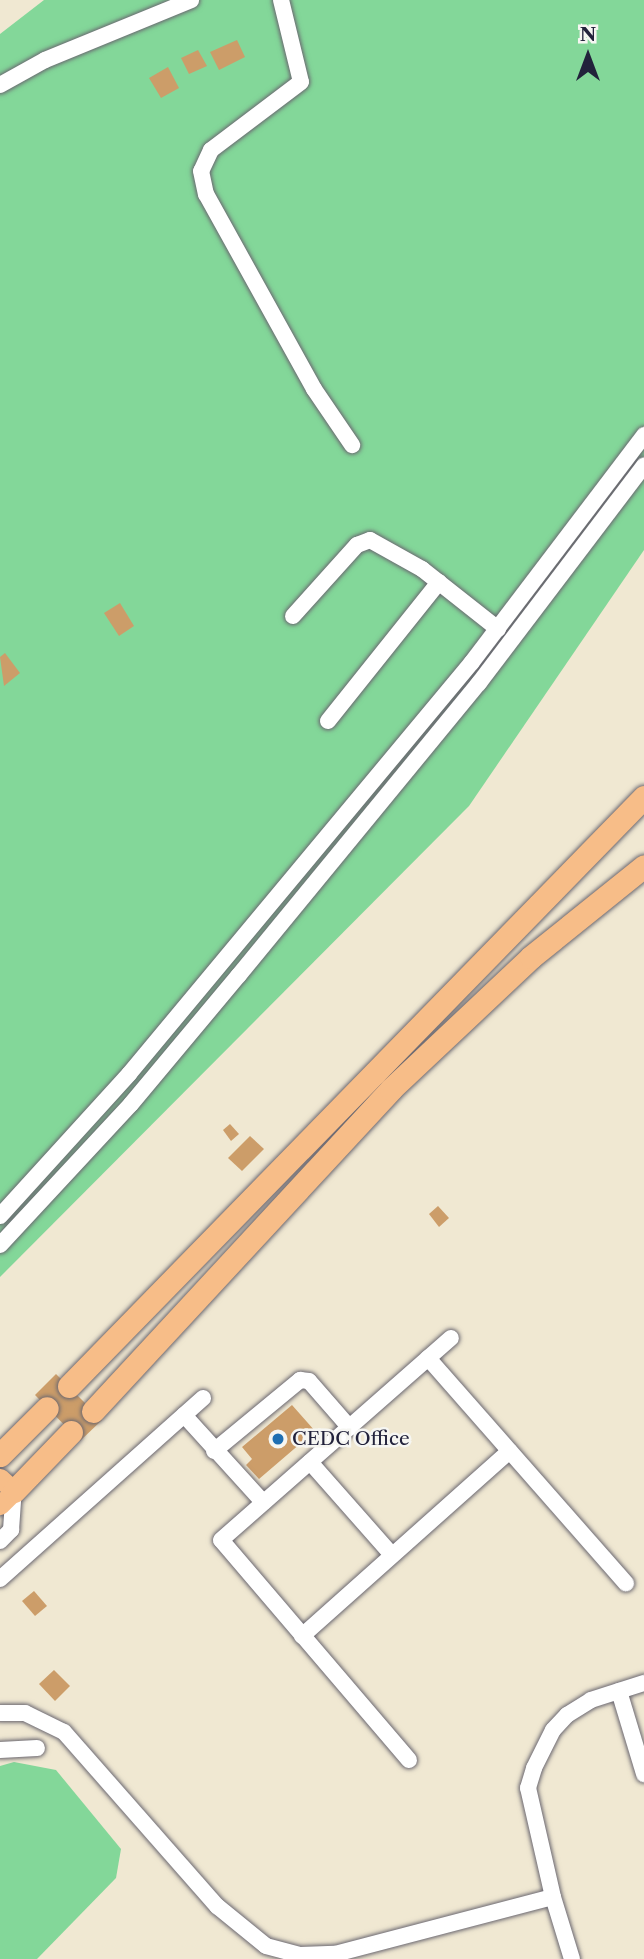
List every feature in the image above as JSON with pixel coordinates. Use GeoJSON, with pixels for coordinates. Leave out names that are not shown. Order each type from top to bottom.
{"type":"FeatureCollection","features":[{"type":"Feature","properties":{"kind":"highway"},"geometry":{"type":"LineString","coordinates":[[69,1386],[644,797]]}},
{"type":"Feature","properties":{"kind":"highway"},"geometry":{"type":"LineString","coordinates":[[93,1411],[391,1089],[531,957],[644,866]]}},
{"type":"Feature","properties":{"kind":"highway"},"geometry":{"type":"LineString","coordinates":[[0,1455],[47,1408]]}},
{"type":"Feature","properties":{"kind":"highway"},"geometry":{"type":"LineString","coordinates":[[5,1491],[71,1432]]}},
{"type":"Feature","properties":{"kind":"street"},"geometry":{"type":"LineString","coordinates":[[0,85],[45,60],[191,0]]}},
{"type":"Feature","properties":{"kind":"street"},"geometry":{"type":"LineString","coordinates":[[281,0],[301,82],[211,150],[201,171],[206,194],[314,388],[352,445]]}},
{"type":"Feature","properties":{"kind":"street"},"geometry":{"type":"LineString","coordinates":[[0,1216],[129,1074],[498,629],[644,435]]}},
{"type":"Feature","properties":{"kind":"street"},"geometry":{"type":"LineString","coordinates":[[0,1245],[131,1104],[239,975],[479,683],[644,466]]}},
{"type":"Feature","properties":{"kind":"street"},"geometry":{"type":"LineString","coordinates":[[293,615],[357,545],[370,540],[439,582],[498,629]]}},
{"type":"Feature","properties":{"kind":"street"},"geometry":{"type":"LineString","coordinates":[[328,721],[439,582]]}},
{"type":"Feature","properties":{"kind":"street"},"geometry":{"type":"LineString","coordinates":[[222,961],[239,975]]}},
{"type":"Feature","properties":{"kind":"street"},"geometry":{"type":"LineString","coordinates":[[408,1759],[222,1544],[224,1537],[451,1338]]}},
{"type":"Feature","properties":{"kind":"street"},"geometry":{"type":"LineString","coordinates":[[428,1358],[626,1583]]}},
{"type":"Feature","properties":{"kind":"street"},"geometry":{"type":"LineString","coordinates":[[215,1451],[300,1380],[309,1381],[350,1428]]}},
{"type":"Feature","properties":{"kind":"street"},"geometry":{"type":"LineString","coordinates":[[0,1579],[203,1398]]}},
{"type":"Feature","properties":{"kind":"street"},"geometry":{"type":"LineString","coordinates":[[184,1415],[263,1502]]}},
{"type":"Feature","properties":{"kind":"street"},"geometry":{"type":"LineString","coordinates":[[302,1636],[510,1451]]}},
{"type":"Feature","properties":{"kind":"street"},"geometry":{"type":"LineString","coordinates":[[310,1462],[391,1555]]}},
{"type":"Feature","properties":{"kind":"street"},"geometry":{"type":"LineString","coordinates":[[0,1541],[10,1530],[5,1491]]}},
{"type":"Feature","properties":{"kind":"street"},"geometry":{"type":"LineString","coordinates":[[572,1959],[553,1897],[529,1779],[552,1730],[591,1700],[644,1683]]}},
{"type":"Feature","properties":{"kind":"street"},"geometry":{"type":"LineString","coordinates":[[619,1691],[644,1774]]}},
{"type":"Feature","properties":{"kind":"street"},"geometry":{"type":"LineString","coordinates":[[0,1713],[25,1713],[65,1732],[228,1917],[266,1946],[283,1952],[318,1956],[343,1952],[553,1897]]}},
{"type":"Feature","properties":{"kind":"street"},"geometry":{"type":"LineString","coordinates":[[0,1750],[37,1748]]}},
{"type":"Feature","properties":{"kind":"green space"},"geometry":{"type":"Polygon","coordinates":[[[44,0],[644,0],[644,550],[469,806],[0,1277],[0,34],[44,0]]]}},
{"type":"Feature","properties":{"kind":"green space"},"geometry":{"type":"Polygon","coordinates":[[[14,1762],[56,1770],[121,1849],[116,1878],[37,1959],[0,1959],[0,1766],[14,1762]]]}},
{"type":"Feature","properties":{"kind":"building"},"geometry":{"type":"Polygon","coordinates":[[[237,40],[245,57],[219,70],[210,52],[237,40]]]}},
{"type":"Feature","properties":{"kind":"building"},"geometry":{"type":"Polygon","coordinates":[[[198,50],[207,66],[189,74],[181,58],[198,50]]]}},
{"type":"Feature","properties":{"kind":"building"},"geometry":{"type":"Polygon","coordinates":[[[168,67],[179,88],[161,98],[149,78],[168,67]]]}},
{"type":"Feature","properties":{"kind":"building"},"geometry":{"type":"Polygon","coordinates":[[[120,603],[134,626],[119,636],[104,613],[120,603]]]}},
{"type":"Feature","properties":{"kind":"building"},"geometry":{"type":"Polygon","coordinates":[[[5,653],[20,673],[4,686],[0,657],[5,653]]]}},
{"type":"Feature","properties":{"kind":"building"},"geometry":{"type":"Polygon","coordinates":[[[230,1124],[239,1134],[231,1141],[223,1130],[230,1124]]]}},
{"type":"Feature","properties":{"kind":"building"},"geometry":{"type":"Polygon","coordinates":[[[250,1136],[264,1149],[242,1171],[228,1158],[250,1136]]]}},
{"type":"Feature","properties":{"kind":"building"},"geometry":{"type":"Polygon","coordinates":[[[438,1206],[449,1218],[439,1227],[429,1214],[438,1206]]]}},
{"type":"Feature","properties":{"kind":"building"},"geometry":{"type":"Polygon","coordinates":[[[56,1374],[102,1420],[80,1441],[35,1395],[56,1374]]]}},
{"type":"Feature","properties":{"kind":"building","name":"CEDC Office"},"geometry":{"type":"Polygon","coordinates":[[[292,1405],[315,1431],[259,1479],[246,1465],[252,1459],[242,1447],[292,1405]]]}},
{"type":"Feature","properties":{"kind":"building"},"geometry":{"type":"Polygon","coordinates":[[[34,1591],[47,1606],[35,1616],[22,1601],[34,1591]]]}},
{"type":"Feature","properties":{"kind":"building"},"geometry":{"type":"Polygon","coordinates":[[[54,1670],[70,1686],[55,1701],[39,1684],[54,1670]]]}},
{"type":"Feature","properties":{"kind":"place","name":"CEDC Office"},"geometry":{"type":"Point","coordinates":[278,1439]}}]}
